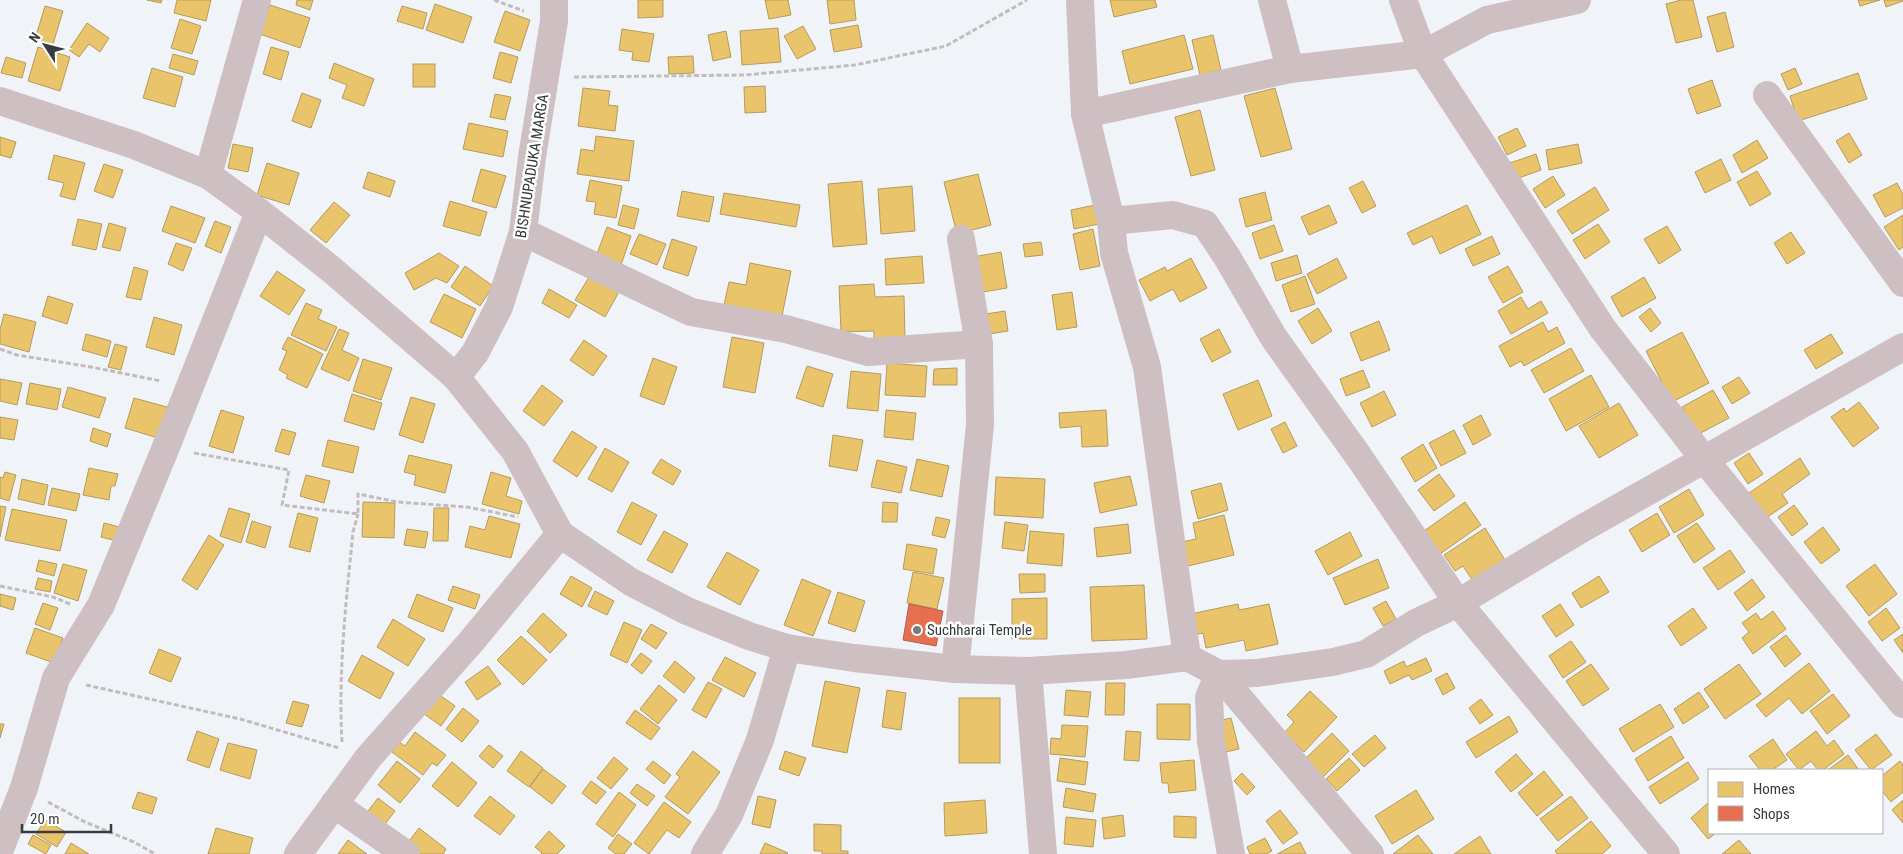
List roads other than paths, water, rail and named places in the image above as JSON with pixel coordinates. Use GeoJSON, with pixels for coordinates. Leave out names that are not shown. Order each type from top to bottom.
{"type":"FeatureCollection","features":[{"type":"Feature","properties":{"kind":"street"},"geometry":{"type":"LineString","coordinates":[[208,175],[256,0]]}},
{"type":"Feature","properties":{"kind":"street","name":"BISHNUPADUKA MARGA"},"geometry":{"type":"LineString","coordinates":[[456,377],[475,354],[499,307],[523,232],[532,157],[554,21],[554,0]]}},
{"type":"Feature","properties":{"kind":"street"},"geometry":{"type":"LineString","coordinates":[[1080,0],[1085,114],[1111,221],[1114,253],[1147,367],[1186,657]]}},
{"type":"Feature","properties":{"kind":"street"},"geometry":{"type":"LineString","coordinates":[[1272,0],[1290,68]]}},
{"type":"Feature","properties":{"kind":"street"},"geometry":{"type":"LineString","coordinates":[[1403,0],[1423,54],[1603,329],[1704,459],[1903,704]]}},
{"type":"Feature","properties":{"kind":"street"},"geometry":{"type":"LineString","coordinates":[[1085,114],[1290,68],[1423,54],[1490,10],[1577,0]]}},
{"type":"Feature","properties":{"kind":"street"},"geometry":{"type":"LineString","coordinates":[[1767,96],[1903,283]]}},
{"type":"Feature","properties":{"kind":"street"},"geometry":{"type":"LineString","coordinates":[[0,102],[134,145],[208,175],[259,212],[332,270],[456,377],[515,452],[560,534],[631,582],[687,612],[787,648],[854,658],[955,668],[1028,670],[1126,665],[1186,657],[1218,674],[1370,854]]}},
{"type":"Feature","properties":{"kind":"street"},"geometry":{"type":"LineString","coordinates":[[0,849],[24,788],[56,678],[101,605],[166,448],[259,212]]}},
{"type":"Feature","properties":{"kind":"street"},"geometry":{"type":"LineString","coordinates":[[1111,221],[1173,215],[1205,224],[1227,257],[1274,338],[1458,604],[1666,854]]}},
{"type":"Feature","properties":{"kind":"street"},"geometry":{"type":"LineString","coordinates":[[523,232],[691,312],[786,329],[868,352],[980,344]]}},
{"type":"Feature","properties":{"kind":"street"},"geometry":{"type":"LineString","coordinates":[[955,668],[980,425],[980,344],[961,239]]}},
{"type":"Feature","properties":{"kind":"street"},"geometry":{"type":"LineString","coordinates":[[1218,674],[1257,673],[1333,662],[1366,654],[1416,623],[1458,604],[1583,528],[1903,347]]}},
{"type":"Feature","properties":{"kind":"street"},"geometry":{"type":"LineString","coordinates":[[298,854],[368,758],[470,643],[560,534]]}},
{"type":"Feature","properties":{"kind":"street"},"geometry":{"type":"LineString","coordinates":[[705,854],[729,815],[760,740],[787,648]]}},
{"type":"Feature","properties":{"kind":"street"},"geometry":{"type":"LineString","coordinates":[[1028,670],[1043,854]]}},
{"type":"Feature","properties":{"kind":"street"},"geometry":{"type":"LineString","coordinates":[[1218,674],[1209,696],[1211,742],[1231,854]]}},
{"type":"Feature","properties":{"kind":"street"},"geometry":{"type":"LineString","coordinates":[[334,804],[406,854]]}},
{"type":"Feature","properties":{"kind":"place","name":"Suchharai Temple"},"geometry":{"type":"Point","coordinates":[917,630]}}]}
